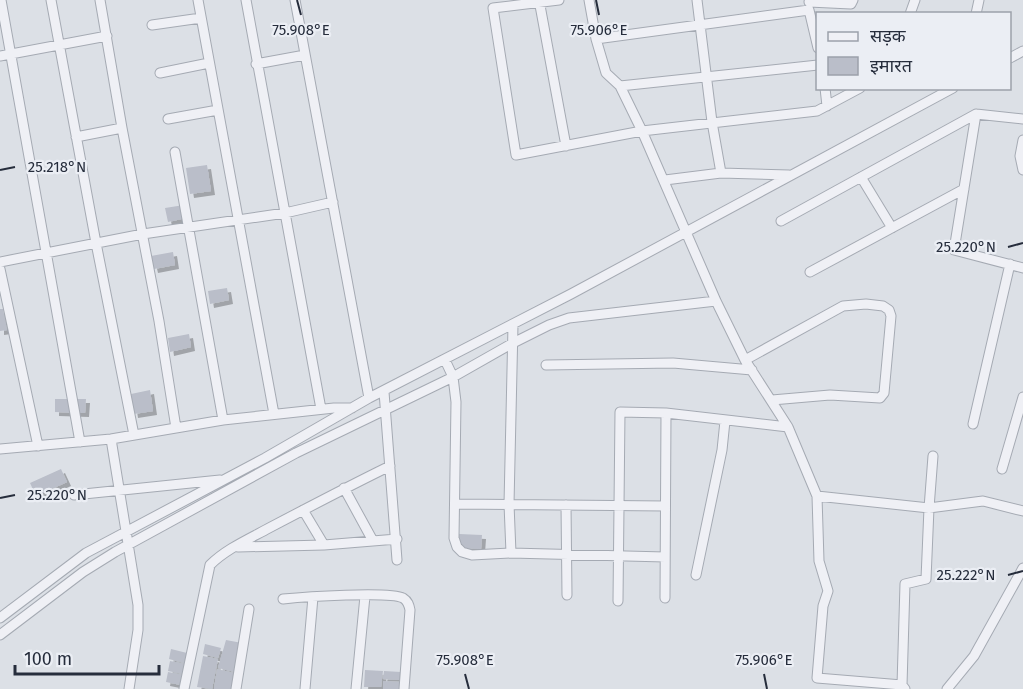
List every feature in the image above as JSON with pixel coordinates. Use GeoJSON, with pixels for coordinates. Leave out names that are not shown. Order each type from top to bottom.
{"type":"FeatureCollection","features":[{"type":"Feature","properties":{"kind":"street"},"geometry":{"type":"LineString","coordinates":[[1,0],[80,442]]}},
{"type":"Feature","properties":{"kind":"street"},"geometry":{"type":"LineString","coordinates":[[51,0],[134,435]]}},
{"type":"Feature","properties":{"kind":"street"},"geometry":{"type":"LineString","coordinates":[[100,0],[176,428]]}},
{"type":"Feature","properties":{"kind":"street"},"geometry":{"type":"LineString","coordinates":[[198,0],[274,414]]}},
{"type":"Feature","properties":{"kind":"street"},"geometry":{"type":"LineString","coordinates":[[246,0],[321,409]]}},
{"type":"Feature","properties":{"kind":"street"},"geometry":{"type":"LineString","coordinates":[[295,0],[369,398]]}},
{"type":"Feature","properties":{"kind":"street"},"geometry":{"type":"LineString","coordinates":[[559,0],[493,4],[516,155],[642,131],[818,111],[856,90]]}},
{"type":"Feature","properties":{"kind":"street"},"geometry":{"type":"LineString","coordinates":[[589,0],[596,39],[606,74],[620,86],[665,180],[716,301],[745,360],[788,427],[817,496],[819,561],[828,591],[823,606],[818,678],[903,687],[905,584],[926,579],[928,508],[933,456]]}},
{"type":"Feature","properties":{"kind":"street"},"geometry":{"type":"LineString","coordinates":[[697,0],[712,122],[721,173]]}},
{"type":"Feature","properties":{"kind":"street"},"geometry":{"type":"LineString","coordinates":[[596,39],[700,25],[809,4],[851,4],[853,0]]}},
{"type":"Feature","properties":{"kind":"street"},"geometry":{"type":"LineString","coordinates":[[540,1],[566,146]]}},
{"type":"Feature","properties":{"kind":"street"},"geometry":{"type":"LineString","coordinates":[[809,4],[816,38]]}},
{"type":"Feature","properties":{"kind":"street"},"geometry":{"type":"LineString","coordinates":[[152,25],[201,18]]}},
{"type":"Feature","properties":{"kind":"street"},"geometry":{"type":"LineString","coordinates":[[0,56],[107,36]]}},
{"type":"Feature","properties":{"kind":"street"},"geometry":{"type":"LineString","coordinates":[[256,64],[304,55]]}},
{"type":"Feature","properties":{"kind":"street"},"geometry":{"type":"LineString","coordinates":[[160,73],[209,63]]}},
{"type":"Feature","properties":{"kind":"street"},"geometry":{"type":"LineString","coordinates":[[620,86],[816,65]]}},
{"type":"Feature","properties":{"kind":"street"},"geometry":{"type":"LineString","coordinates":[[825,90],[827,106]]}},
{"type":"Feature","properties":{"kind":"street"},"geometry":{"type":"LineString","coordinates":[[0,618],[86,553],[128,539],[296,453],[385,401],[449,369],[688,236],[792,175],[949,90]]}},
{"type":"Feature","properties":{"kind":"street"},"geometry":{"type":"LineString","coordinates":[[168,119],[218,111]]}},
{"type":"Feature","properties":{"kind":"street"},"geometry":{"type":"LineString","coordinates":[[781,221],[976,114],[1023,119]]}},
{"type":"Feature","properties":{"kind":"street"},"geometry":{"type":"LineString","coordinates":[[976,114],[954,250],[1023,268]]}},
{"type":"Feature","properties":{"kind":"street"},"geometry":{"type":"LineString","coordinates":[[76,137],[122,128]]}},
{"type":"Feature","properties":{"kind":"street"},"geometry":{"type":"LineString","coordinates":[[1023,140],[1020,156],[1023,170]]}},
{"type":"Feature","properties":{"kind":"street"},"geometry":{"type":"LineString","coordinates":[[175,152],[223,420]]}},
{"type":"Feature","properties":{"kind":"street"},"geometry":{"type":"LineString","coordinates":[[665,180],[721,173],[792,175]]}},
{"type":"Feature","properties":{"kind":"street"},"geometry":{"type":"LineString","coordinates":[[861,177],[892,228]]}},
{"type":"Feature","properties":{"kind":"street"},"geometry":{"type":"LineString","coordinates":[[810,272],[964,189]]}},
{"type":"Feature","properties":{"kind":"street"},"geometry":{"type":"LineString","coordinates":[[0,261],[48,254],[143,234],[285,213],[333,202]]}},
{"type":"Feature","properties":{"kind":"street"},"geometry":{"type":"LineString","coordinates":[[973,424],[1010,264]]}},
{"type":"Feature","properties":{"kind":"street"},"geometry":{"type":"LineString","coordinates":[[0,269],[38,446]]}},
{"type":"Feature","properties":{"kind":"street"},"geometry":{"type":"LineString","coordinates":[[0,635],[128,539],[225,479],[369,398],[385,401],[513,333],[569,318],[716,301]]}},
{"type":"Feature","properties":{"kind":"street"},"geometry":{"type":"LineString","coordinates":[[745,360],[843,306],[866,304],[884,306],[889,310],[891,316],[884,393],[880,398],[830,395],[772,400]]}},
{"type":"Feature","properties":{"kind":"street"},"geometry":{"type":"LineString","coordinates":[[511,554],[509,504],[513,333]]}},
{"type":"Feature","properties":{"kind":"street"},"geometry":{"type":"LineString","coordinates":[[546,364],[673,363],[752,370]]}},
{"type":"Feature","properties":{"kind":"street"},"geometry":{"type":"LineString","coordinates":[[449,369],[456,402],[454,538],[457,547],[462,552],[472,555],[566,554],[665,557]]}},
{"type":"Feature","properties":{"kind":"street"},"geometry":{"type":"LineString","coordinates":[[1002,469],[1023,397]]}},
{"type":"Feature","properties":{"kind":"street"},"geometry":{"type":"LineString","coordinates":[[385,401],[398,560]]}},
{"type":"Feature","properties":{"kind":"street"},"geometry":{"type":"LineString","coordinates":[[0,449],[111,439],[223,420],[274,414],[352,408]]}},
{"type":"Feature","properties":{"kind":"street"},"geometry":{"type":"LineString","coordinates":[[618,601],[620,412],[666,413],[788,427]]}},
{"type":"Feature","properties":{"kind":"street"},"geometry":{"type":"LineString","coordinates":[[665,598],[666,413]]}},
{"type":"Feature","properties":{"kind":"street"},"geometry":{"type":"LineString","coordinates":[[696,575],[722,450],[725,421]]}},
{"type":"Feature","properties":{"kind":"street"},"geometry":{"type":"LineString","coordinates":[[111,439],[138,605],[138,630],[129,689]]}},
{"type":"Feature","properties":{"kind":"street"},"geometry":{"type":"LineString","coordinates":[[184,689],[210,565],[235,547],[344,488],[390,466]]}},
{"type":"Feature","properties":{"kind":"street"},"geometry":{"type":"LineString","coordinates":[[74,495],[225,479]]}},
{"type":"Feature","properties":{"kind":"street"},"geometry":{"type":"LineString","coordinates":[[344,488],[373,541]]}},
{"type":"Feature","properties":{"kind":"street"},"geometry":{"type":"LineString","coordinates":[[817,496],[928,508],[983,501],[1023,511]]}},
{"type":"Feature","properties":{"kind":"street"},"geometry":{"type":"LineString","coordinates":[[455,504],[665,506]]}},
{"type":"Feature","properties":{"kind":"street"},"geometry":{"type":"LineString","coordinates":[[566,505],[567,595]]}},
{"type":"Feature","properties":{"kind":"street"},"geometry":{"type":"LineString","coordinates":[[303,510],[324,545]]}},
{"type":"Feature","properties":{"kind":"street"},"geometry":{"type":"LineString","coordinates":[[235,547],[324,545],[397,539]]}},
{"type":"Feature","properties":{"kind":"street"},"geometry":{"type":"LineString","coordinates":[[947,689],[974,656],[1023,568]]}},
{"type":"Feature","properties":{"kind":"street"},"geometry":{"type":"LineString","coordinates":[[356,689],[365,596]]}},
{"type":"Feature","properties":{"kind":"street"},"geometry":{"type":"LineString","coordinates":[[305,689],[313,597]]}},
{"type":"Feature","properties":{"kind":"street"},"geometry":{"type":"LineString","coordinates":[[283,599],[402,597],[408,602],[410,610],[404,689]]}},
{"type":"Feature","properties":{"kind":"street"},"geometry":{"type":"LineString","coordinates":[[236,689],[249,609]]}},
{"type":"Feature","properties":{"kind":"building"},"geometry":{"type":"Polygon","coordinates":[[[207,165],[211,191],[190,194],[186,168],[207,165]]]}},
{"type":"Feature","properties":{"kind":"building"},"geometry":{"type":"Polygon","coordinates":[[[184,205],[186,218],[168,222],[165,208],[184,205]]]}},
{"type":"Feature","properties":{"kind":"building"},"geometry":{"type":"Polygon","coordinates":[[[173,252],[175,265],[154,269],[151,256],[173,252]]]}},
{"type":"Feature","properties":{"kind":"building"},"geometry":{"type":"Polygon","coordinates":[[[227,288],[229,300],[210,304],[208,291],[227,288]]]}},
{"type":"Feature","properties":{"kind":"building"},"geometry":{"type":"Polygon","coordinates":[[[0,309],[3,309],[7,330],[0,331],[0,309]]]}},
{"type":"Feature","properties":{"kind":"building"},"geometry":{"type":"Polygon","coordinates":[[[189,334],[191,347],[170,352],[168,338],[189,334]]]}},
{"type":"Feature","properties":{"kind":"building"},"geometry":{"type":"Polygon","coordinates":[[[150,390],[153,411],[134,414],[131,394],[150,390]]]}},
{"type":"Feature","properties":{"kind":"building"},"geometry":{"type":"Polygon","coordinates":[[[55,399],[86,399],[85,413],[55,412],[55,399]]]}},
{"type":"Feature","properties":{"kind":"building"},"geometry":{"type":"Polygon","coordinates":[[[61,469],[67,482],[36,496],[30,483],[61,469]]]}},
{"type":"Feature","properties":{"kind":"building"},"geometry":{"type":"Polygon","coordinates":[[[459,534],[482,535],[481,549],[458,548],[459,534]]]}},
{"type":"Feature","properties":{"kind":"building"},"geometry":{"type":"Polygon","coordinates":[[[226,640],[242,643],[235,672],[218,668],[226,640]]]}},
{"type":"Feature","properties":{"kind":"building"},"geometry":{"type":"Polygon","coordinates":[[[205,644],[221,648],[218,658],[203,654],[205,644]]]}},
{"type":"Feature","properties":{"kind":"building"},"geometry":{"type":"Polygon","coordinates":[[[171,649],[187,653],[184,663],[169,659],[171,649]]]}},
{"type":"Feature","properties":{"kind":"building"},"geometry":{"type":"Polygon","coordinates":[[[203,656],[218,659],[212,689],[197,687],[203,656]]]}},
{"type":"Feature","properties":{"kind":"building"},"geometry":{"type":"Polygon","coordinates":[[[170,661],[185,664],[183,674],[168,671],[170,661]]]}},
{"type":"Feature","properties":{"kind":"building"},"geometry":{"type":"Polygon","coordinates":[[[217,669],[234,673],[232,689],[214,689],[217,669]]]}},
{"type":"Feature","properties":{"kind":"building"},"geometry":{"type":"Polygon","coordinates":[[[365,670],[383,671],[381,687],[364,687],[365,670]]]}},
{"type":"Feature","properties":{"kind":"building"},"geometry":{"type":"Polygon","coordinates":[[[384,671],[401,672],[401,680],[383,679],[384,671]]]}},
{"type":"Feature","properties":{"kind":"building"},"geometry":{"type":"Polygon","coordinates":[[[168,672],[183,675],[181,685],[166,682],[168,672]]]}},
{"type":"Feature","properties":{"kind":"building"},"geometry":{"type":"Polygon","coordinates":[[[383,681],[400,682],[400,689],[383,689],[383,681]]]}}]}
